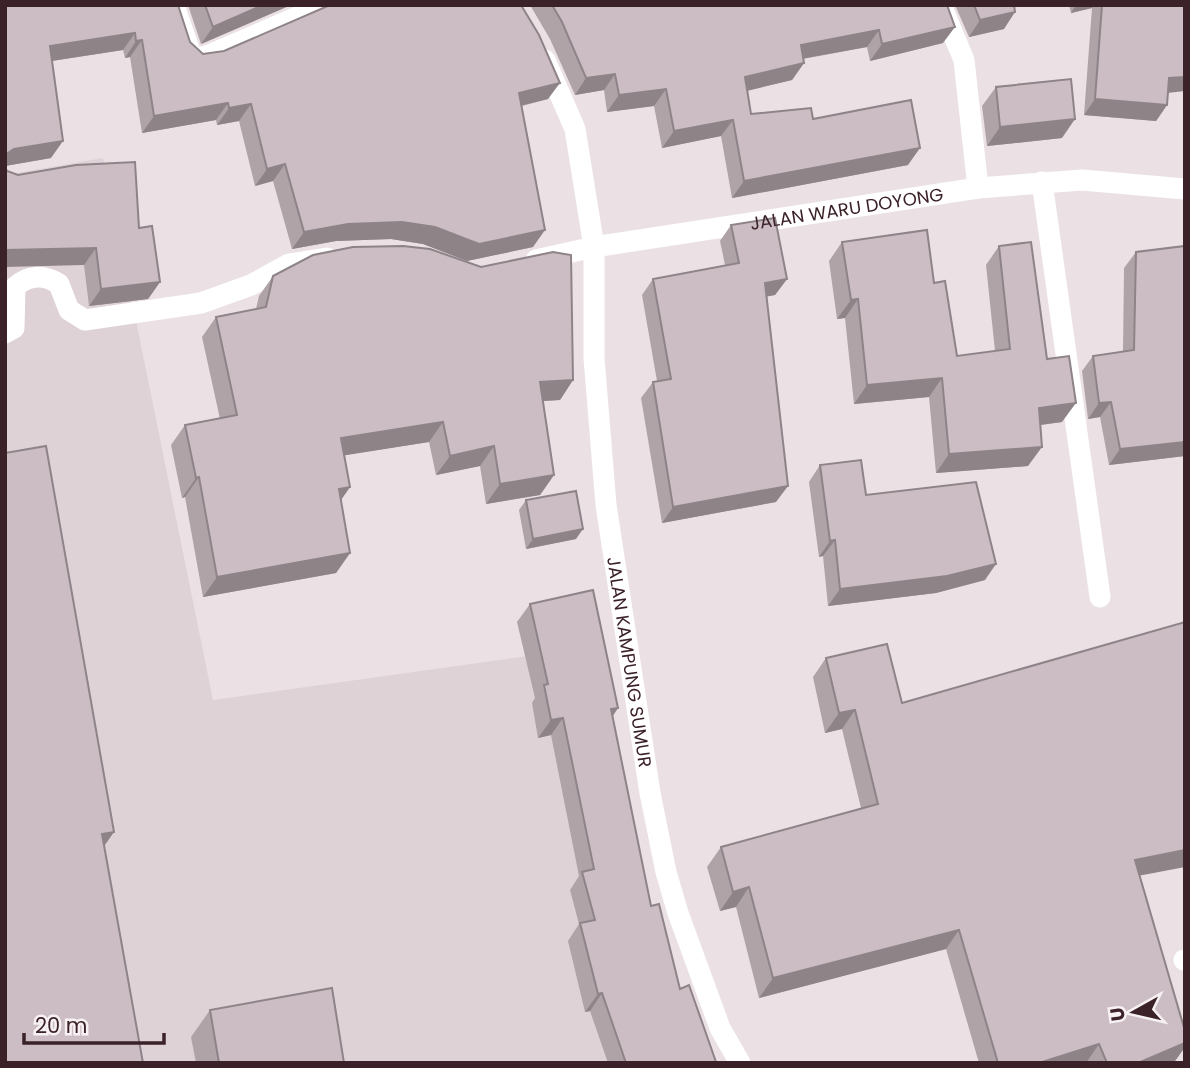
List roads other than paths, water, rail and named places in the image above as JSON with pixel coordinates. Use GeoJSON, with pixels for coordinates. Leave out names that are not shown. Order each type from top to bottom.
{"type":"FeatureCollection","features":[{"type":"Feature","properties":{"kind":"street"},"geometry":{"type":"LineString","coordinates":[[174,5],[191,55],[195,58],[207,56],[325,5]]}},
{"type":"Feature","properties":{"kind":"street"},"geometry":{"type":"LineString","coordinates":[[941,5],[964,60],[978,188]]}},
{"type":"Feature","properties":{"kind":"street","name":"JALAN KAMPUNG SUMUR"},"geometry":{"type":"LineString","coordinates":[[533,36],[575,129],[594,247],[594,358],[606,505],[650,793],[666,872],[678,913],[720,1028],[740,1063]]}},
{"type":"Feature","properties":{"kind":"street","name":"JALAN WARU DOYONG"},"geometry":{"type":"LineString","coordinates":[[521,264],[594,247],[978,188],[1042,182],[1094,181],[1185,189]]}},
{"type":"Feature","properties":{"kind":"street"},"geometry":{"type":"LineString","coordinates":[[1042,182],[1100,597]]}},
{"type":"Feature","properties":{"kind":"street"},"geometry":{"type":"LineString","coordinates":[[5,334],[14,328],[15,286],[24,279],[45,278],[59,284],[69,310],[85,320],[201,303],[251,285],[289,264],[344,256]]}}]}
